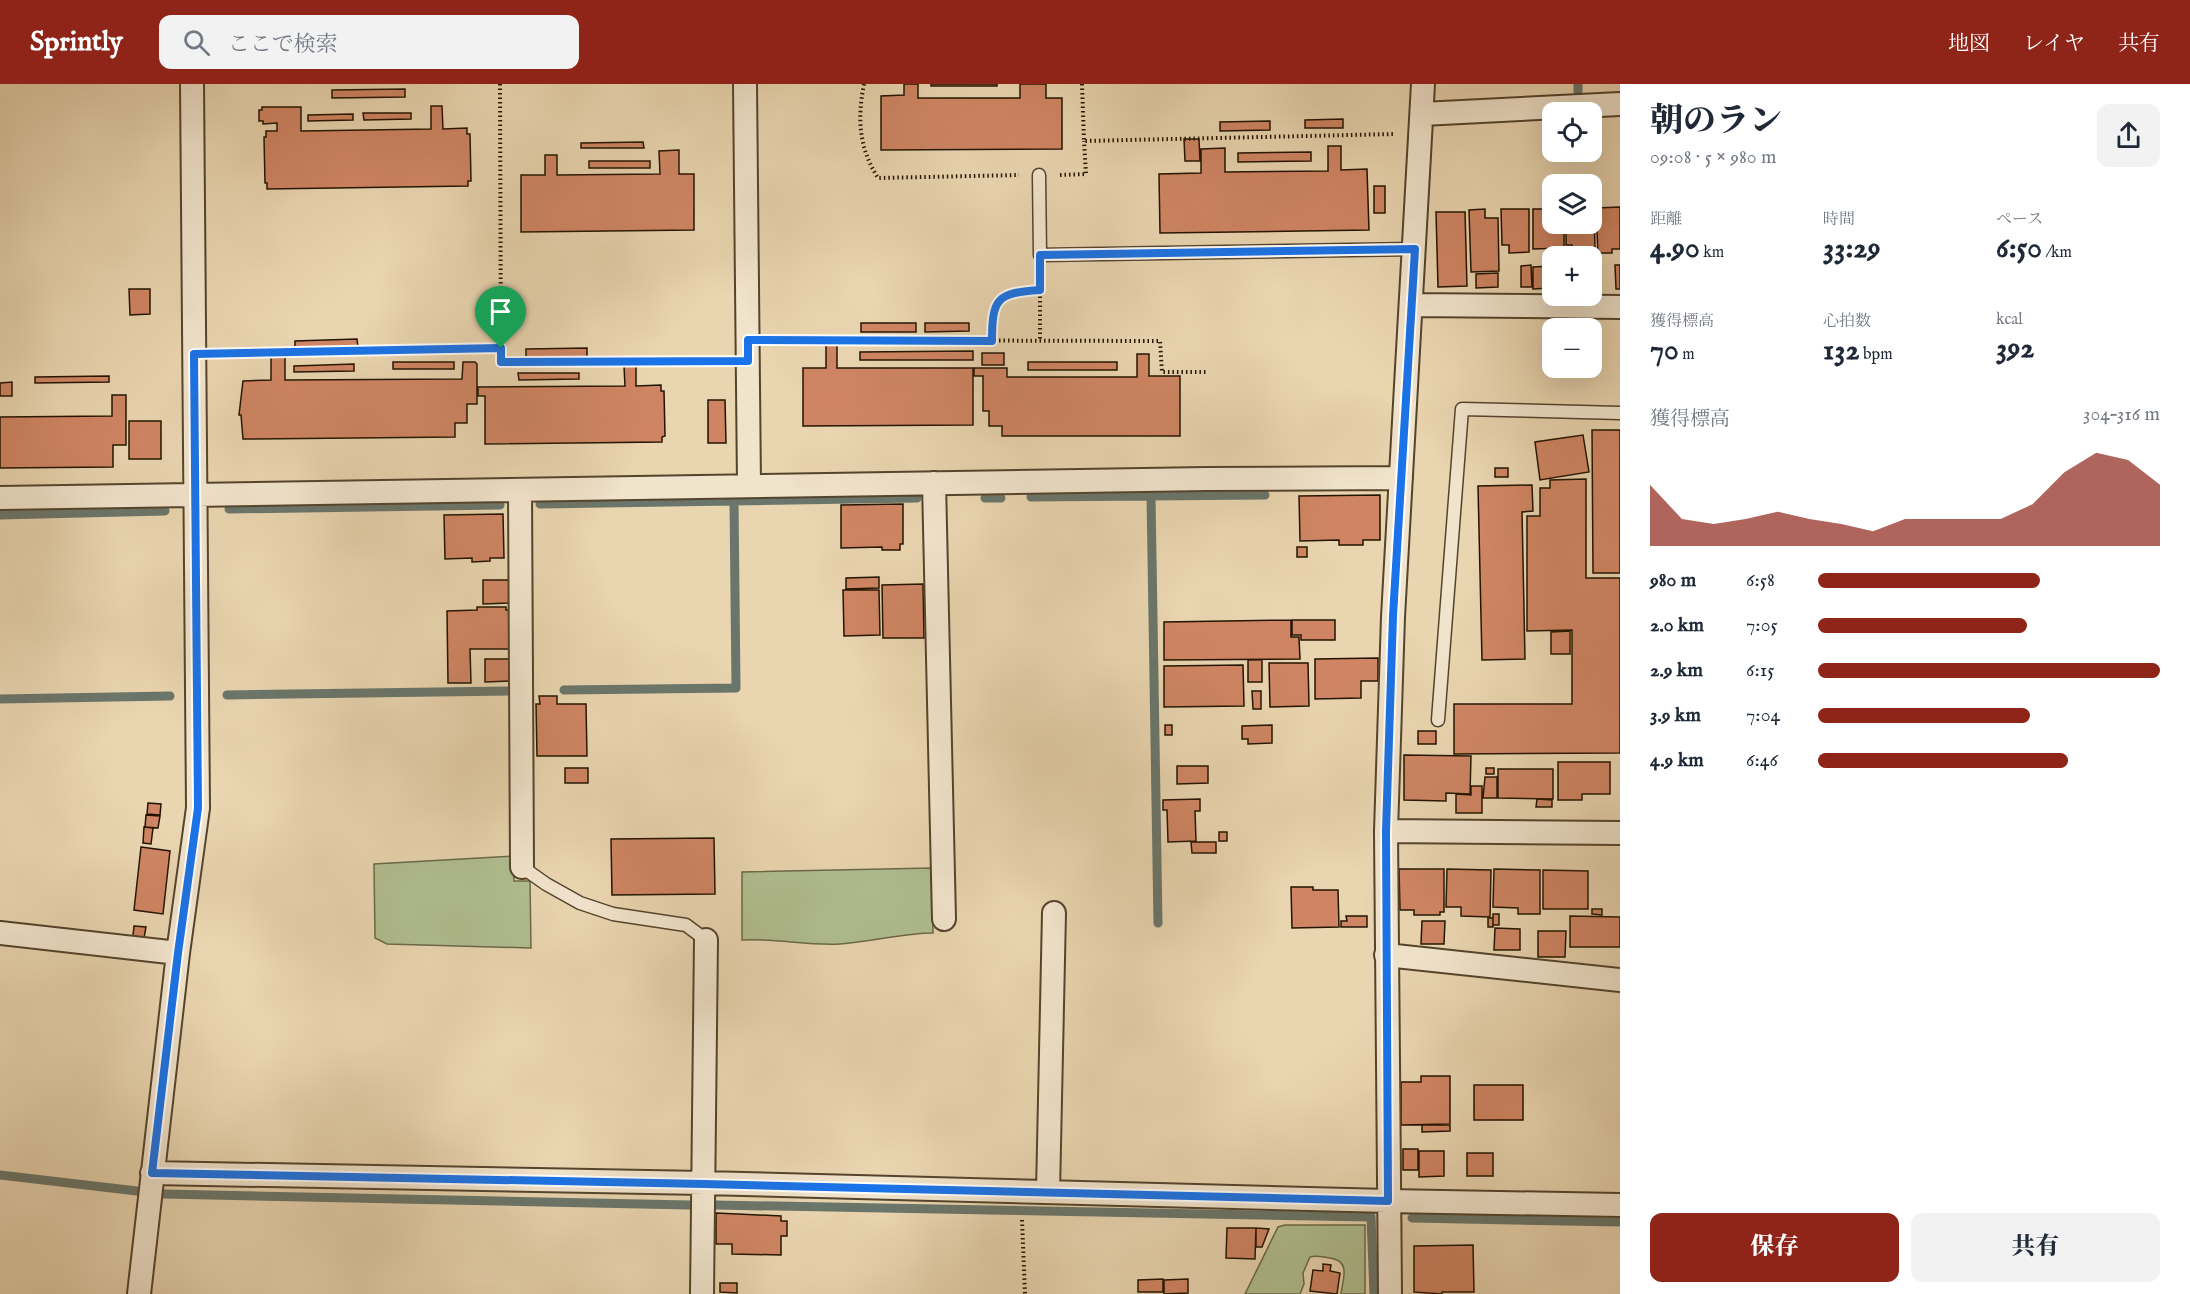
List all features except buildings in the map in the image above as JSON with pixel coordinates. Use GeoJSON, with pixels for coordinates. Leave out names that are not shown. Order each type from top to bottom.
{"type":"FeatureCollection","features":[{"type":"Feature","properties":{"kind":"street"},"geometry":{"type":"LineString","coordinates":[[138,1294],[178,953],[198,808],[192,84]]}},
{"type":"Feature","properties":{"kind":"street"},"geometry":{"type":"LineString","coordinates":[[744,84],[749,486]]}},
{"type":"Feature","properties":{"kind":"street"},"geometry":{"type":"LineString","coordinates":[[1390,1294],[1386,831],[1393,616],[1424,84]]}},
{"type":"Feature","properties":{"kind":"street"},"geometry":{"type":"LineString","coordinates":[[1421,124],[1620,104]]}},
{"type":"Feature","properties":{"kind":"street"},"geometry":{"type":"LineString","coordinates":[[1412,305],[1620,307]]}},
{"type":"Feature","properties":{"kind":"street"},"geometry":{"type":"LineString","coordinates":[[0,498],[1401,478]]}},
{"type":"Feature","properties":{"kind":"street"},"geometry":{"type":"LineString","coordinates":[[934,483],[944,919]]}},
{"type":"Feature","properties":{"kind":"street"},"geometry":{"type":"LineString","coordinates":[[520,490],[522,867]]}},
{"type":"Feature","properties":{"kind":"street"},"geometry":{"type":"LineString","coordinates":[[1386,831],[1620,833]]}},
{"type":"Feature","properties":{"kind":"street"},"geometry":{"type":"LineString","coordinates":[[1048,1192],[1054,913]]}},
{"type":"Feature","properties":{"kind":"street"},"geometry":{"type":"LineString","coordinates":[[0,933],[178,953]]}},
{"type":"Feature","properties":{"kind":"street"},"geometry":{"type":"LineString","coordinates":[[702,1294],[706,940]]}},
{"type":"Feature","properties":{"kind":"street"},"geometry":{"type":"LineString","coordinates":[[1386,955],[1620,980]]}},
{"type":"Feature","properties":{"kind":"street"},"geometry":{"type":"LineString","coordinates":[[152,1173],[1620,1205]]}},
{"type":"Feature","properties":{"kind":"lane"},"geometry":{"type":"LineString","coordinates":[[1039,175],[1040,255],[1415,249]]}},
{"type":"Feature","properties":{"kind":"lane"},"geometry":{"type":"LineString","coordinates":[[1438,720],[1462,409],[1620,413]]}},
{"type":"Feature","properties":{"kind":"lane"},"geometry":{"type":"LineString","coordinates":[[522,867],[580,903],[613,914],[686,925],[706,940]]}},
{"type":"Feature","properties":{"kind":"path"},"geometry":{"type":"LineString","coordinates":[[501,84],[501,362],[992,341],[1160,341],[1162,372],[1206,372]]}},
{"type":"Feature","properties":{"kind":"path"},"geometry":{"type":"LineString","coordinates":[[864,84],[861,140],[869,163],[878,178],[1086,174],[1082,84]]}},
{"type":"Feature","properties":{"kind":"path"},"geometry":{"type":"LineString","coordinates":[[1084,141],[1421,124]]}},
{"type":"Feature","properties":{"kind":"path"},"geometry":{"type":"LineString","coordinates":[[1040,255],[1040,341]]}},
{"type":"Feature","properties":{"kind":"path"},"geometry":{"type":"LineString","coordinates":[[992,341],[992,314],[998,301],[1012,292],[1040,290]]}},
{"type":"Feature","properties":{"kind":"path"},"geometry":{"type":"LineString","coordinates":[[194,354],[501,348]]}},
{"type":"Feature","properties":{"kind":"path"},"geometry":{"type":"LineString","coordinates":[[1022,1220],[1025,1294]]}},
{"type":"Feature","properties":{"kind":"green space"},"geometry":{"type":"Polygon","coordinates":[[[513,856],[514,881],[530,881],[531,948],[387,944],[375,938],[374,864],[513,856]]]}},
{"type":"Feature","properties":{"kind":"green space"},"geometry":{"type":"Polygon","coordinates":[[[932,868],[933,933],[840,944],[742,940],[742,872],[932,868]]]}},
{"type":"Feature","properties":{"kind":"green space"},"geometry":{"type":"Polygon","coordinates":[[[1285,1225],[1365,1225],[1365,1294],[1341,1294],[1344,1271],[1341,1263],[1330,1258],[1315,1256],[1310,1257],[1303,1273],[1304,1284],[1300,1294],[1245,1294],[1278,1227],[1285,1225]]]}},
{"type":"Feature","properties":{"kind":"waterway"},"geometry":{"type":"LineString","coordinates":[[1578,84],[1578,92]]}},
{"type":"Feature","properties":{"kind":"waterway"},"geometry":{"type":"LineString","coordinates":[[1031,497],[1265,495]]}},
{"type":"Feature","properties":{"kind":"waterway"},"geometry":{"type":"LineString","coordinates":[[1151,496],[1158,923]]}},
{"type":"Feature","properties":{"kind":"waterway"},"geometry":{"type":"LineString","coordinates":[[540,504],[917,498]]}},
{"type":"Feature","properties":{"kind":"waterway"},"geometry":{"type":"LineString","coordinates":[[985,498],[1001,498]]}},
{"type":"Feature","properties":{"kind":"waterway"},"geometry":{"type":"LineString","coordinates":[[564,690],[736,688],[734,501]]}},
{"type":"Feature","properties":{"kind":"waterway"},"geometry":{"type":"LineString","coordinates":[[229,509],[500,505]]}},
{"type":"Feature","properties":{"kind":"waterway"},"geometry":{"type":"LineString","coordinates":[[0,515],[165,511]]}},
{"type":"Feature","properties":{"kind":"waterway"},"geometry":{"type":"LineString","coordinates":[[227,695],[512,691]]}},
{"type":"Feature","properties":{"kind":"waterway"},"geometry":{"type":"LineString","coordinates":[[0,699],[170,696]]}},
{"type":"Feature","properties":{"kind":"waterway"},"geometry":{"type":"LineString","coordinates":[[0,1175],[137,1191]]}},
{"type":"Feature","properties":{"kind":"waterway"},"geometry":{"type":"LineString","coordinates":[[164,1194],[689,1205]]}},
{"type":"Feature","properties":{"kind":"waterway"},"geometry":{"type":"LineString","coordinates":[[716,1205],[1371,1217],[1374,1294]]}},
{"type":"Feature","properties":{"kind":"waterway"},"geometry":{"type":"LineString","coordinates":[[1412,1218],[1620,1222]]}},
{"type":"Feature","properties":{"kind":"route"},"geometry":{"type":"LineString","coordinates":[[1415,249],[1393,616],[1386,831],[1388,1201],[152,1173],[198,808],[194,354],[501,348],[501,362],[748,361],[748,340],[992,341],[992,314],[998,301],[1012,292],[1040,290],[1040,255],[1415,249]]}}]}
